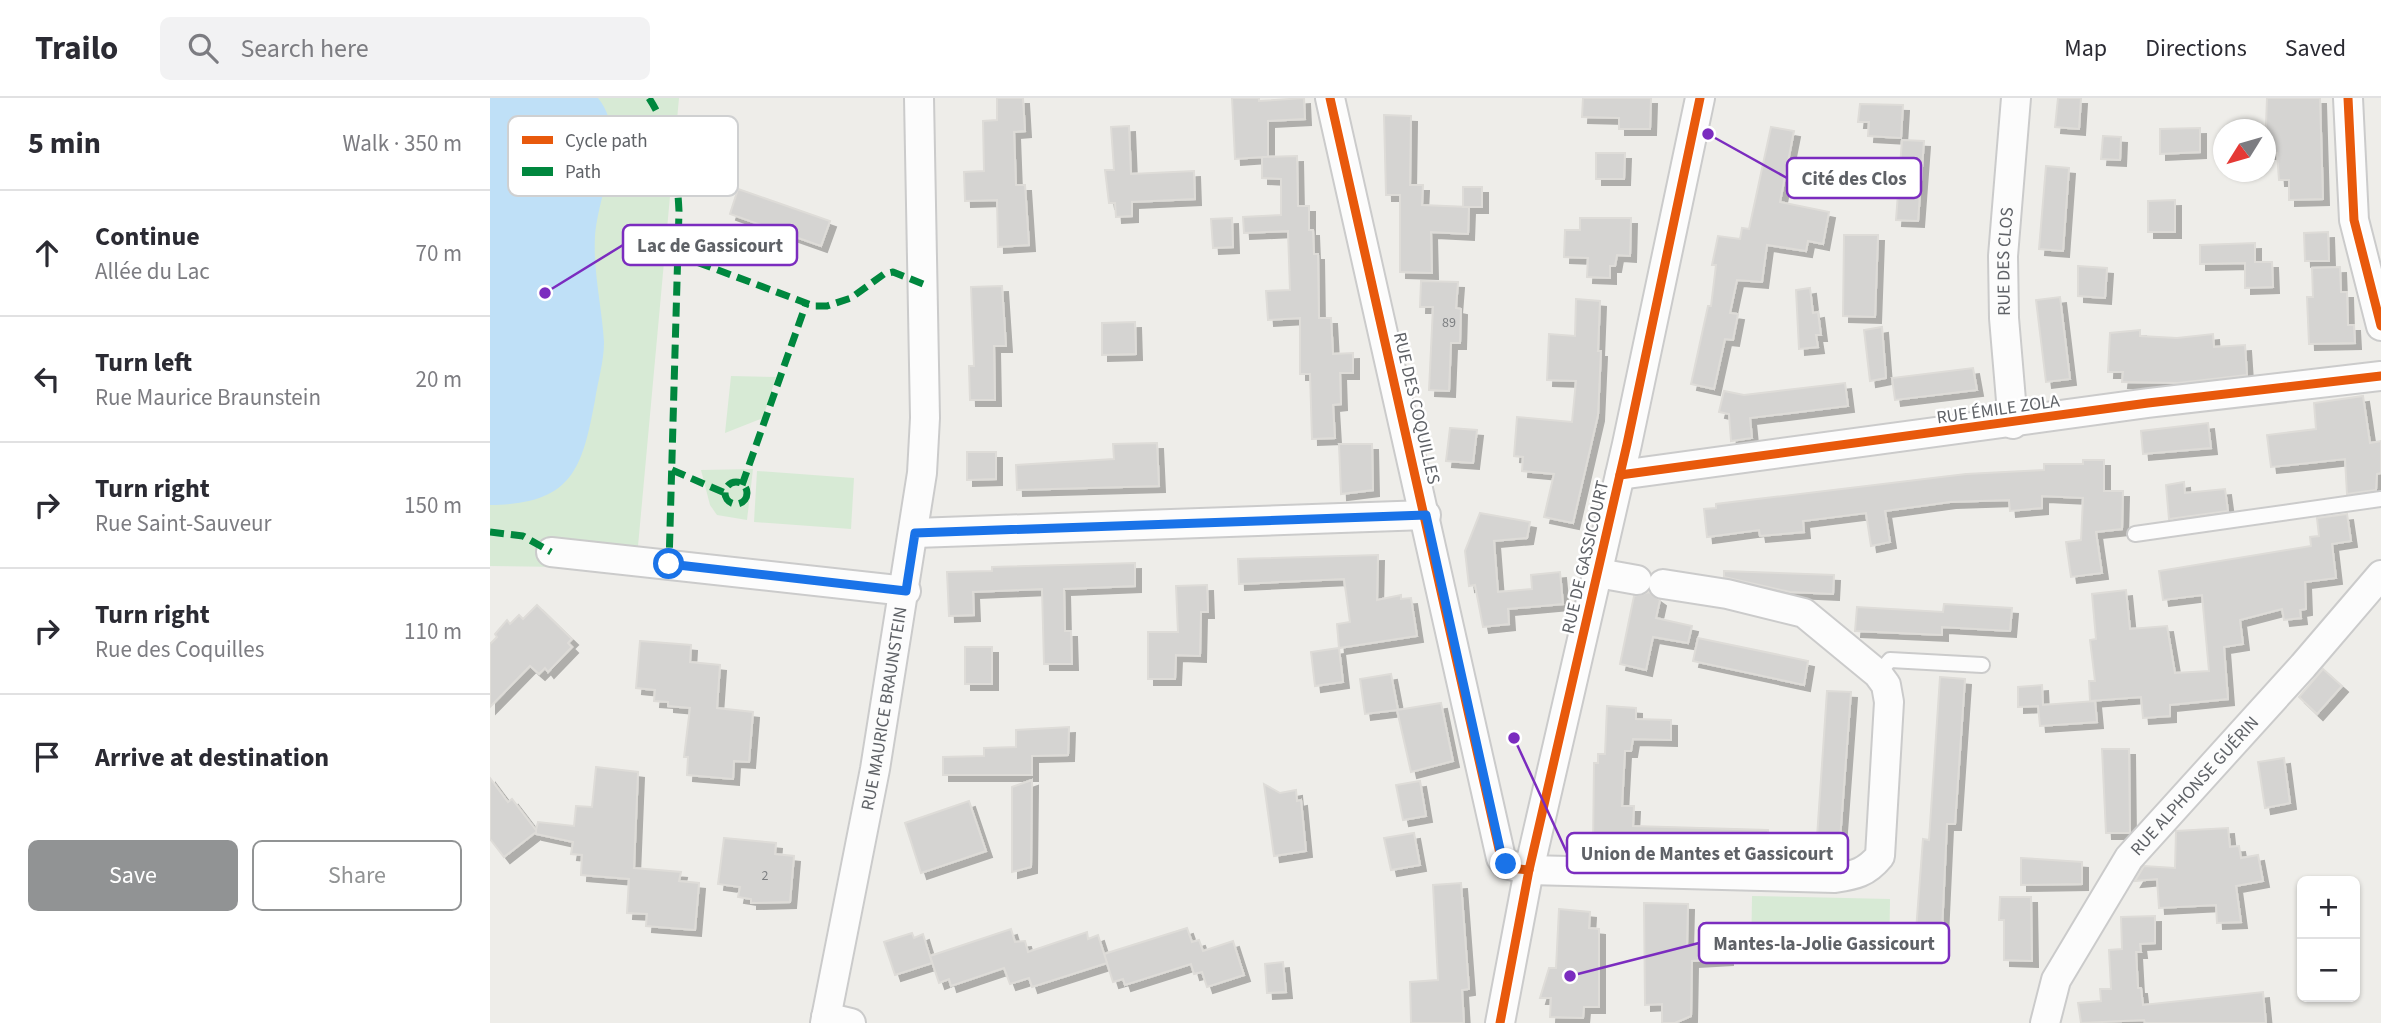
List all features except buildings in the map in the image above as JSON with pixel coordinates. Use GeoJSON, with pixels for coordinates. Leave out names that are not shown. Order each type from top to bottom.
{"type":"FeatureCollection","features":[{"type":"Feature","properties":{"kind":"street","name":"RUE MAURICE BRAUNSTEIN"},"geometry":{"type":"LineString","coordinates":[[834,1021],[845,934],[915,533],[925,418],[919,98]]}},
{"type":"Feature","properties":{"kind":"street","name":"RUE DES COQUILLES"},"geometry":{"type":"LineString","coordinates":[[1330,98],[1502,858],[1510,868],[1529,870]]}},
{"type":"Feature","properties":{"kind":"street","name":"RUE DE GASSICOURT"},"geometry":{"type":"LineString","coordinates":[[1500,1023],[1529,870],[1620,475],[1700,98]]}},
{"type":"Feature","properties":{"kind":"street","name":"RUE DES CLOS"},"geometry":{"type":"LineString","coordinates":[[2013,424],[2004,318],[2003,256],[2016,98]]}},
{"type":"Feature","properties":{"kind":"street"},"geometry":{"type":"LineString","coordinates":[[2347,98],[2354,220],[2381,327]]}},
{"type":"Feature","properties":{"kind":"street","name":"RUE ÉMILE ZOLA"},"geometry":{"type":"LineString","coordinates":[[1620,475],[2013,424],[2136,405],[2381,376]]}},
{"type":"Feature","properties":{"kind":"street"},"geometry":{"type":"LineString","coordinates":[[915,533],[1426,515]]}},
{"type":"Feature","properties":{"kind":"street"},"geometry":{"type":"LineString","coordinates":[[551,552],[906,591]]}},
{"type":"Feature","properties":{"kind":"street"},"geometry":{"type":"LineString","coordinates":[[1529,870],[1835,878],[1860,874],[1880,856],[1889,702],[1886,685],[1878,674],[1804,613],[1727,594],[1598,573]]}},
{"type":"Feature","properties":{"kind":"street","name":"RUE ALPHONSE GUÉRIN"},"geometry":{"type":"LineString","coordinates":[[2045,1023],[2056,981],[2129,858],[2303,666],[2381,575]]}},
{"type":"Feature","properties":{"kind":"lane"},"geometry":{"type":"LineString","coordinates":[[2134,534],[2381,499]]}},
{"type":"Feature","properties":{"kind":"lane"},"geometry":{"type":"LineString","coordinates":[[1878,674],[1890,660],[1982,665]]}},
{"type":"Feature","properties":{"kind":"green space"},"geometry":{"type":"Polygon","coordinates":[[[490,98],[679,98],[677,116],[508,116],[508,196],[670,196],[636,568],[490,566],[490,98]]]}},
{"type":"Feature","properties":{"kind":"green space"},"geometry":{"type":"Polygon","coordinates":[[[731,376],[776,377],[763,418],[725,433],[731,376]]]}},
{"type":"Feature","properties":{"kind":"green space"},"geometry":{"type":"Polygon","coordinates":[[[753,469],[747,520],[717,515],[710,505],[701,470],[753,469]]]}},
{"type":"Feature","properties":{"kind":"green space"},"geometry":{"type":"Polygon","coordinates":[[[757,471],[854,478],[851,529],[754,522],[757,471]]]}},
{"type":"Feature","properties":{"kind":"green space"},"geometry":{"type":"Polygon","coordinates":[[[1752,896],[1890,899],[1889,964],[1751,961],[1752,896]]]}},
{"type":"Feature","properties":{"kind":"water"},"geometry":{"type":"Polygon","coordinates":[[[490,98],[598,98],[608,116],[508,116],[508,196],[602,196],[595,236],[595,263],[604,349],[585,446],[578,464],[568,478],[556,490],[539,498],[490,505],[490,98]]]}},
{"type":"Feature","properties":{"kind":"marked path"},"geometry":{"type":"LineString","coordinates":[[649,98],[659,116]]}},
{"type":"Feature","properties":{"kind":"marked path"},"geometry":{"type":"LineString","coordinates":[[669,564],[678,196]]}},
{"type":"Feature","properties":{"kind":"marked path"},"geometry":{"type":"LineString","coordinates":[[678,255],[814,306],[827,306],[851,298],[884,274],[893,272],[923,284]]}},
{"type":"Feature","properties":{"kind":"marked path"},"geometry":{"type":"LineString","coordinates":[[742,485],[806,304]]}},
{"type":"Feature","properties":{"kind":"marked path"},"geometry":{"type":"LineString","coordinates":[[672,470],[725,493]]}},
{"type":"Feature","properties":{"kind":"marked path"},"geometry":{"type":"LineString","coordinates":[[736,482],[744,485],[747,493],[744,501],[736,504],[728,501],[725,493],[728,485],[736,482]]}},
{"type":"Feature","properties":{"kind":"marked path"},"geometry":{"type":"LineString","coordinates":[[490,532],[523,536],[551,552]]}},
{"type":"Feature","properties":{"kind":"cycle path"},"geometry":{"type":"LineString","coordinates":[[1330,98],[1501,858],[1510,868],[1529,870]]}},
{"type":"Feature","properties":{"kind":"cycle path"},"geometry":{"type":"LineString","coordinates":[[1500,1023],[1529,870],[1627,444],[1700,98]]}},
{"type":"Feature","properties":{"kind":"cycle path"},"geometry":{"type":"LineString","coordinates":[[2348,98],[2354,220],[2381,326]]}},
{"type":"Feature","properties":{"kind":"cycle path"},"geometry":{"type":"LineString","coordinates":[[1620,475],[2148,403],[2381,376]]}},
{"type":"Feature","properties":{"kind":"place","name":"Cité des Clos"},"geometry":{"type":"Point","coordinates":[1708,134]}},
{"type":"Feature","properties":{"kind":"place","name":"Lac de Gassicourt"},"geometry":{"type":"Point","coordinates":[545,293]}},
{"type":"Feature","properties":{"kind":"place","name":"Union de Mantes et Gassicourt"},"geometry":{"type":"Point","coordinates":[1514,738]}},
{"type":"Feature","properties":{"kind":"place","name":"Mantes-la-Jolie Gassicourt"},"geometry":{"type":"Point","coordinates":[1570,976]}},
{"type":"Feature","properties":{"kind":"route"},"geometry":{"type":"LineString","coordinates":[[669,564],[906,591],[915,533],[1426,515],[1502,858],[1506,864]]}}]}
